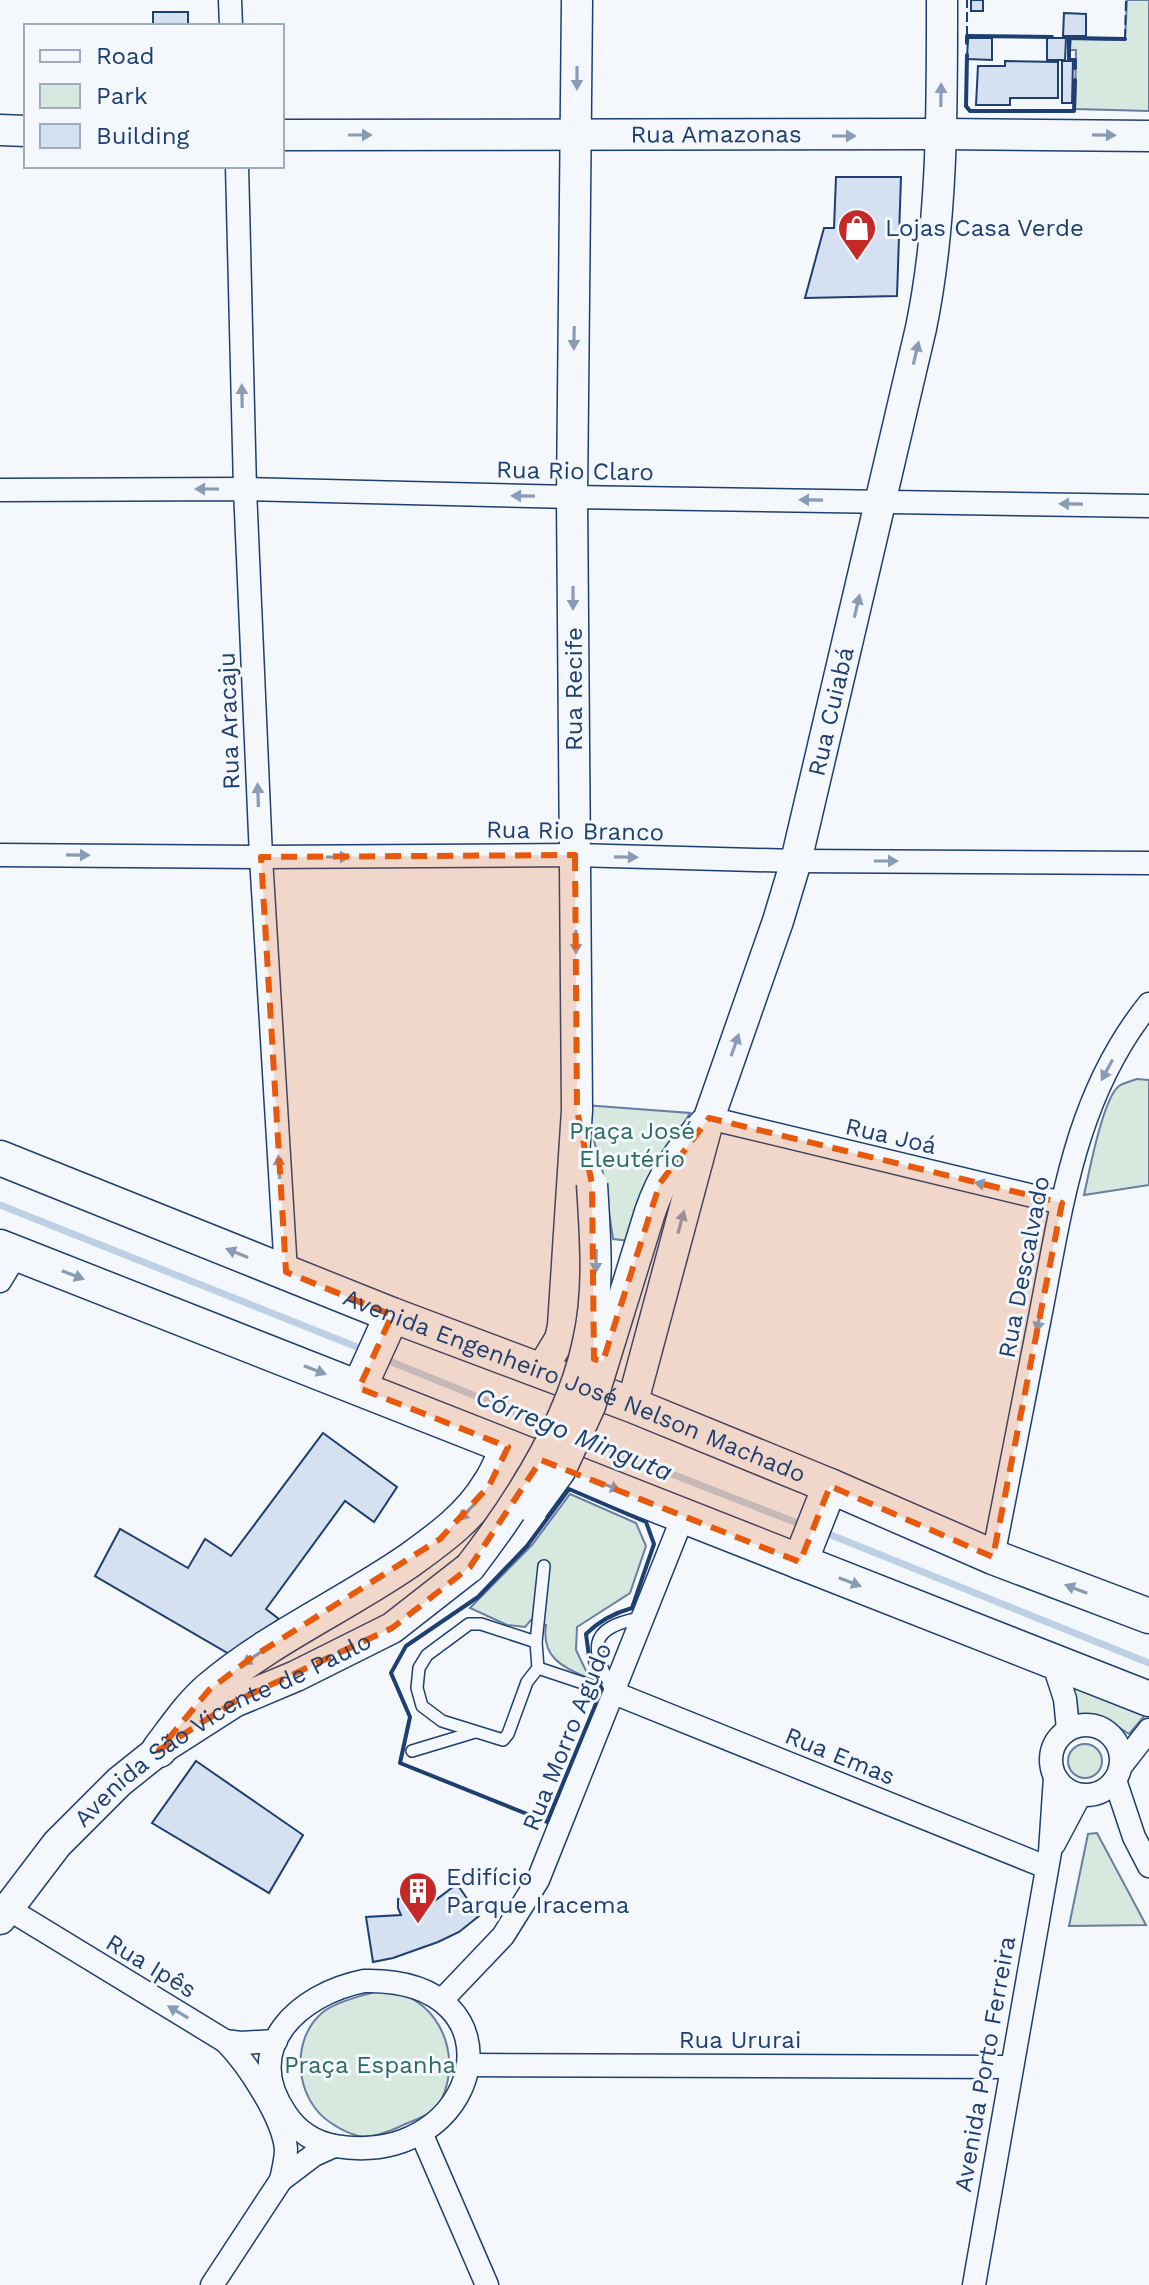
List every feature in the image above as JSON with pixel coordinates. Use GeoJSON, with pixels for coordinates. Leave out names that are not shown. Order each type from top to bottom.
{"type":"FeatureCollection","features":[{"type":"Feature","properties":{"kind":"main road","name":"Rua Recife"},"geometry":{"type":"LineString","coordinates":[[540,1372],[560,1339],[563,1326],[577,1110],[572,497],[577,0]]}},
{"type":"Feature","properties":{"kind":"main road","name":"Rua Cuiabá"},"geometry":{"type":"LineString","coordinates":[[632,1405],[709,1118],[774,935],[796,861],[882,501],[932,274],[941,134],[942,0]]}},
{"type":"Feature","properties":{"kind":"main road"},"geometry":{"type":"LineString","coordinates":[[0,130],[24,131]]}},
{"type":"Feature","properties":{"kind":"main road","name":"Rua Amazonas"},"geometry":{"type":"LineString","coordinates":[[284,135],[1149,136]]}},
{"type":"Feature","properties":{"kind":"main road","name":"Avenida São Vicente de Paulo"},"geometry":{"type":"LineString","coordinates":[[470,1567],[524,1492],[579,1378],[589,1339],[595,1293],[592,1184],[577,1110]]}},
{"type":"Feature","properties":{"kind":"main road","name":"Avenida São Vicente de Paulo"},"geometry":{"type":"LineString","coordinates":[[4,1913],[57,1844],[119,1782],[159,1750],[234,1702],[296,1676],[392,1628],[470,1567],[515,1528],[540,1501],[560,1471],[590,1406],[660,1183],[673,1159],[709,1118]]}},
{"type":"Feature","properties":{"kind":"main road","name":"Avenida Engenheiro José Nelson Machado"},"geometry":{"type":"LineString","coordinates":[[0,1158],[286,1272],[375,1353],[508,1447],[684,1514],[814,1526],[993,1557],[1149,1616]]}},
{"type":"Feature","properties":{"kind":"main road","name":"Avenida Engenheiro José Nelson Machado"},"geometry":{"type":"LineString","coordinates":[[6,1260],[375,1353],[540,1372],[632,1405],[814,1526],[1052,1659],[1149,1699]]}},
{"type":"Feature","properties":{"kind":"main road"},"geometry":{"type":"LineString","coordinates":[[159,1750],[209,1690],[251,1658],[384,1578],[440,1539],[489,1486],[508,1447]]}},
{"type":"Feature","properties":{"kind":"street"},"geometry":{"type":"LineString","coordinates":[[230,0],[231,24]]}},
{"type":"Feature","properties":{"kind":"street","name":"Rua Aracaju"},"geometry":{"type":"LineString","coordinates":[[237,168],[245,489],[261,857],[286,1272]]}},
{"type":"Feature","properties":{"kind":"street","name":"Rua Rio Claro"},"geometry":{"type":"LineString","coordinates":[[0,490],[245,489],[1149,506]]}},
{"type":"Feature","properties":{"kind":"street","name":"Rua Rio Branco"},"geometry":{"type":"LineString","coordinates":[[0,855],[575,855],[796,861],[1149,863]]}},
{"type":"Feature","properties":{"kind":"street","name":"Rua Descalvado"},"geometry":{"type":"LineString","coordinates":[[993,1557],[1062,1203],[1079,1132],[1120,1044],[1148,1008]]}},
{"type":"Feature","properties":{"kind":"street","name":"Rua Joá"},"geometry":{"type":"LineString","coordinates":[[709,1118],[1062,1203]]}},
{"type":"Feature","properties":{"kind":"street","name":"Rua Morro Agudo"},"geometry":{"type":"LineString","coordinates":[[442,2000],[503,1936],[538,1880],[684,1514]]}},
{"type":"Feature","properties":{"kind":"street"},"geometry":{"type":"LineString","coordinates":[[1052,1659],[1065,1699],[1068,1729]]}},
{"type":"Feature","properties":{"kind":"street","name":"Rua Emas"},"geometry":{"type":"LineString","coordinates":[[614,1693],[1048,1859]]}},
{"type":"Feature","properties":{"kind":"street"},"geometry":{"type":"LineString","coordinates":[[1094,1725],[1115,1740],[1120,1752],[1104,1783],[1066,1789],[1055,1777],[1051,1767],[1054,1745],[1068,1729],[1094,1725]]}},
{"type":"Feature","properties":{"kind":"street","name":"Avenida Porto Ferreira"},"geometry":{"type":"LineString","coordinates":[[1048,1859],[1104,1783],[1149,1730]]}},
{"type":"Feature","properties":{"kind":"street","name":"Avenida Porto Ferreira"},"geometry":{"type":"LineString","coordinates":[[974,2285],[1048,1859],[1055,1777]]}},
{"type":"Feature","properties":{"kind":"street"},"geometry":{"type":"LineString","coordinates":[[1104,1783],[1149,1866]]}},
{"type":"Feature","properties":{"kind":"street","name":"Rua Ipês"},"geometry":{"type":"LineString","coordinates":[[4,1913],[225,2041]]}},
{"type":"Feature","properties":{"kind":"street"},"geometry":{"type":"LineString","coordinates":[[383,1981],[427,1990],[442,2000],[462,2028],[468,2044],[470,2065],[462,2088],[440,2120],[422,2135],[395,2145],[334,2146],[312,2138],[294,2126],[270,2083],[269,2061],[286,2023],[303,2008],[325,1992],[345,1985],[383,1981]]}},
{"type":"Feature","properties":{"kind":"street"},"geometry":{"type":"LineString","coordinates":[[225,2041],[276,2041]]}},
{"type":"Feature","properties":{"kind":"street"},"geometry":{"type":"LineString","coordinates":[[225,2041],[248,2066],[283,2135],[285,2160],[281,2180]]}},
{"type":"Feature","properties":{"kind":"street","name":"Rua Ururai"},"geometry":{"type":"LineString","coordinates":[[470,2065],[1010,2067]]}},
{"type":"Feature","properties":{"kind":"street"},"geometry":{"type":"LineString","coordinates":[[422,2135],[487,2285]]}},
{"type":"Feature","properties":{"kind":"street"},"geometry":{"type":"LineString","coordinates":[[212,2285],[281,2180],[314,2155],[334,2146]]}},
{"type":"Feature","properties":{"kind":"lane"},"geometry":{"type":"LineString","coordinates":[[536,1642],[481,1624],[469,1624],[427,1655],[419,1668],[417,1688],[422,1706],[442,1721],[503,1740],[527,1682],[538,1668],[536,1642],[544,1566]]}},
{"type":"Feature","properties":{"kind":"lane"},"geometry":{"type":"LineString","coordinates":[[614,1693],[598,1663],[597,1646],[603,1632],[622,1622],[643,1618]]}},
{"type":"Feature","properties":{"kind":"lane"},"geometry":{"type":"LineString","coordinates":[[538,1668],[614,1693]]}},
{"type":"Feature","properties":{"kind":"lane"},"geometry":{"type":"LineString","coordinates":[[412,1751],[476,1731]]}},
{"type":"Feature","properties":{"kind":"highlighted area"},"geometry":{"type":"Polygon","coordinates":[[[575,855],[577,1110],[592,1184],[594,1359],[603,1361],[660,1183],[709,1118],[1062,1203],[993,1557],[830,1486],[800,1562],[541,1460],[470,1567],[392,1628],[234,1702],[159,1750],[209,1690],[251,1658],[440,1539],[489,1486],[508,1447],[359,1388],[392,1315],[286,1272],[261,857],[575,855]]]}},
{"type":"Feature","properties":{"kind":"green space"},"geometry":{"type":"Polygon","coordinates":[[[1127,0],[1149,0],[1149,111],[1075,109],[1076,50],[1070,50],[1071,39],[1125,40],[1127,0]]]}},
{"type":"Feature","properties":{"kind":"green space"},"geometry":{"type":"Polygon","coordinates":[[[1137,1079],[1149,1080],[1149,1185],[1084,1195],[1107,1105],[1119,1086],[1137,1079]]]}},
{"type":"Feature","properties":{"kind":"green space","name":"Praça José Eleutério"},"geometry":{"type":"Polygon","coordinates":[[[584,1105],[690,1113],[653,1175],[630,1241],[613,1239],[603,1173],[584,1105]]]}},
{"type":"Feature","properties":{"kind":"green space"},"geometry":{"type":"Polygon","coordinates":[[[570,1494],[636,1523],[646,1546],[630,1593],[577,1627],[576,1650],[590,1679],[563,1666],[551,1654],[545,1637],[546,1625],[531,1620],[525,1627],[507,1625],[470,1608],[532,1545],[570,1494]]]}},
{"type":"Feature","properties":{"kind":"green space"},"geometry":{"type":"Polygon","coordinates":[[[1073,1686],[1147,1713],[1129,1734],[1099,1718],[1078,1719],[1073,1686]]]}},
{"type":"Feature","properties":{"kind":"green space"},"geometry":{"type":"Polygon","coordinates":[[[1085,1744],[1097,1749],[1102,1761],[1097,1773],[1085,1778],[1073,1773],[1068,1761],[1073,1749],[1085,1744]]]}},
{"type":"Feature","properties":{"kind":"green space"},"geometry":{"type":"Polygon","coordinates":[[[1097,1833],[1146,1925],[1069,1926],[1088,1834],[1097,1833]]]}},
{"type":"Feature","properties":{"kind":"green space","name":"Praça Espanha"},"geometry":{"type":"Polygon","coordinates":[[[380,1990],[411,1998],[434,2018],[447,2047],[448,2079],[440,2101],[428,2113],[389,2131],[364,2137],[340,2129],[319,2113],[304,2085],[301,2053],[312,2024],[323,2012],[380,1990]]]}},
{"type":"Feature","properties":{"kind":"building"},"geometry":{"type":"Polygon","coordinates":[[[971,0],[983,0],[983,11],[971,11],[971,0]]]}},
{"type":"Feature","properties":{"kind":"building"},"geometry":{"type":"Polygon","coordinates":[[[153,12],[188,12],[188,24],[153,24],[153,12]]]}},
{"type":"Feature","properties":{"kind":"building"},"geometry":{"type":"Polygon","coordinates":[[[1064,13],[1086,14],[1086,36],[1063,36],[1064,13]]]}},
{"type":"Feature","properties":{"kind":"building"},"geometry":{"type":"Polygon","coordinates":[[[968,38],[992,38],[992,60],[967,59],[968,38]]]}},
{"type":"Feature","properties":{"kind":"building"},"geometry":{"type":"Polygon","coordinates":[[[1047,38],[1066,38],[1065,60],[1047,60],[1047,38]]]}},
{"type":"Feature","properties":{"kind":"building"},"geometry":{"type":"Polygon","coordinates":[[[1005,61],[1058,62],[1058,98],[1010,98],[1010,105],[976,105],[978,66],[1005,66],[1005,61]]]}},
{"type":"Feature","properties":{"kind":"building"},"geometry":{"type":"Polygon","coordinates":[[[1062,61],[1073,61],[1072,103],[1062,103],[1062,61]]]}},
{"type":"Feature","properties":{"kind":"building","name":"Lojas Casa Verde"},"geometry":{"type":"Polygon","coordinates":[[[836,177],[901,177],[897,296],[805,298],[824,228],[834,228],[836,177]]]}},
{"type":"Feature","properties":{"kind":"building"},"geometry":{"type":"Polygon","coordinates":[[[323,1433],[397,1487],[374,1522],[345,1501],[266,1609],[279,1619],[231,1655],[95,1576],[120,1529],[188,1568],[205,1539],[231,1556],[323,1433]]]}},
{"type":"Feature","properties":{"kind":"building"},"geometry":{"type":"Polygon","coordinates":[[[196,1761],[303,1835],[269,1893],[152,1823],[196,1761]]]}},
{"type":"Feature","properties":{"kind":"building","name":"Edifício Parque Iracema"},"geometry":{"type":"Polygon","coordinates":[[[457,1884],[479,1916],[459,1932],[438,1942],[373,1962],[366,1917],[401,1915],[398,1899],[404,1896],[410,1896],[416,1902],[416,1910],[429,1905],[457,1884]]]}},
{"type":"Feature","properties":{"kind":"waterway","name":"Córrego Minguta"},"geometry":{"type":"LineString","coordinates":[[0,1205],[367,1351]]}},
{"type":"Feature","properties":{"kind":"waterway","name":"Córrego Minguta"},"geometry":{"type":"LineString","coordinates":[[382,1358],[552,1427]]}},
{"type":"Feature","properties":{"kind":"waterway","name":"Córrego Minguta"},"geometry":{"type":"LineString","coordinates":[[582,1439],[805,1526]]}},
{"type":"Feature","properties":{"kind":"waterway","name":"Córrego Minguta"},"geometry":{"type":"LineString","coordinates":[[821,1531],[1149,1663]]}},
{"type":"Feature","properties":{"kind":"fence"},"geometry":{"type":"LineString","coordinates":[[967,0],[967,36]]}},
{"type":"Feature","properties":{"kind":"fence"},"geometry":{"type":"LineString","coordinates":[[1125,39],[1126,0]]}},
{"type":"Feature","properties":{"kind":"wall"},"geometry":{"type":"LineString","coordinates":[[967,43],[967,36],[1052,37]]}},
{"type":"Feature","properties":{"kind":"wall"},"geometry":{"type":"LineString","coordinates":[[1069,38],[1069,60],[1075,60],[1075,68]]}},
{"type":"Feature","properties":{"kind":"wall"},"geometry":{"type":"LineString","coordinates":[[1072,38],[1125,39]]}},
{"type":"Feature","properties":{"kind":"wall"},"geometry":{"type":"LineString","coordinates":[[967,55],[966,106],[970,111],[1074,111],[1075,80]]}},
{"type":"Feature","properties":{"kind":"wall"},"geometry":{"type":"LineString","coordinates":[[569,1489],[646,1522],[654,1544],[632,1608],[607,1618],[586,1634],[590,1664],[602,1689],[547,1822],[400,1763],[410,1717],[391,1673],[406,1646],[478,1597],[527,1546],[569,1489]]}},
{"type":"Feature","properties":{"kind":"place","name":"Lojas Casa Verde"},"geometry":{"type":"Point","coordinates":[857,262]}},
{"type":"Feature","properties":{"kind":"place","name":"Edifício Parque Iracema"},"geometry":{"type":"Point","coordinates":[418,1925]}}]}
